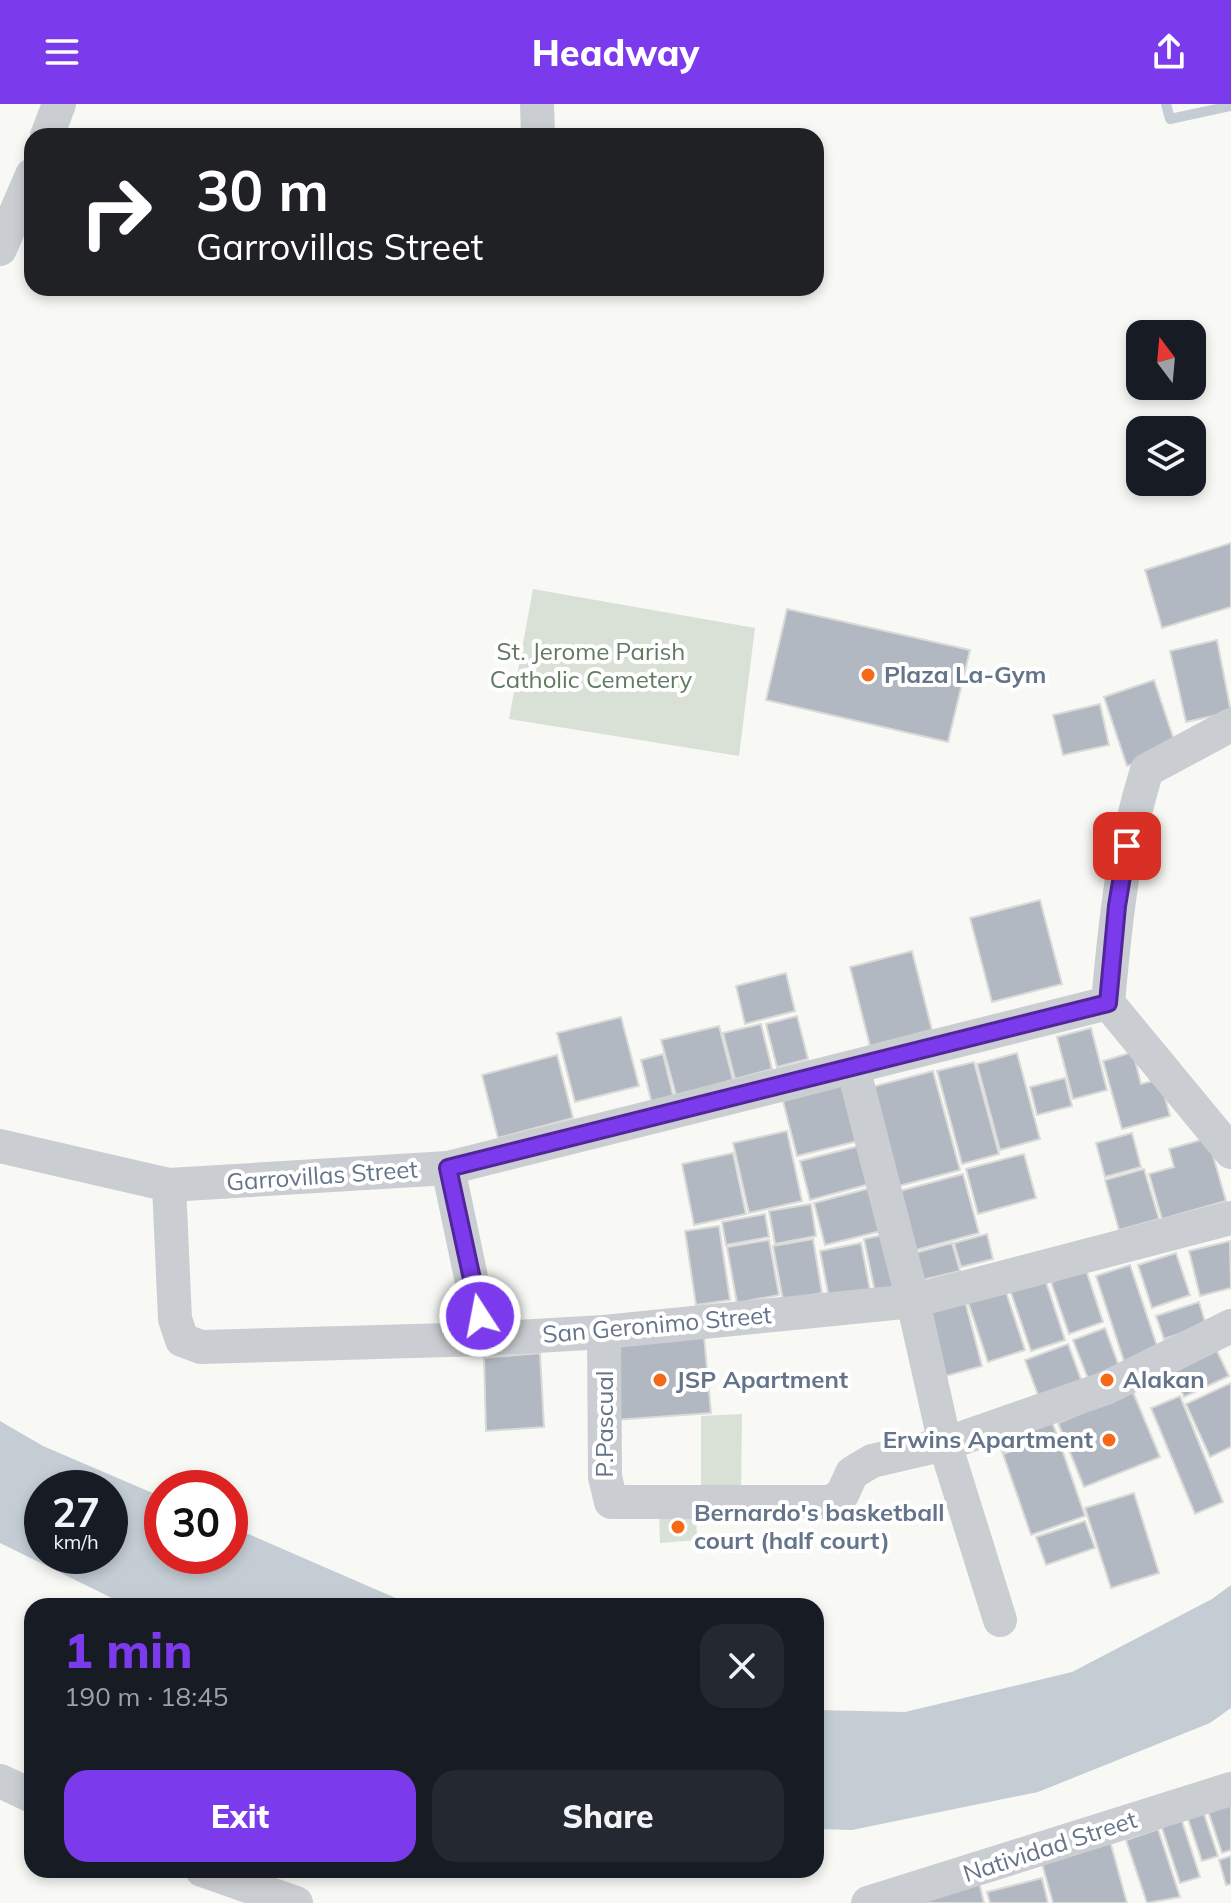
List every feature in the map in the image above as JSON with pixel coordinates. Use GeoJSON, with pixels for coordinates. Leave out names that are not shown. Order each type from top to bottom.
{"type":"FeatureCollection","features":[{"type":"Feature","properties":{"kind":"street"},"geometry":{"type":"LineString","coordinates":[[50,128],[59,104]]}},
{"type":"Feature","properties":{"kind":"street"},"geometry":{"type":"LineString","coordinates":[[537,104],[538,128]]}},
{"type":"Feature","properties":{"kind":"street"},"geometry":{"type":"LineString","coordinates":[[0,249],[24,194]]}},
{"type":"Feature","properties":{"kind":"street"},"geometry":{"type":"LineString","coordinates":[[1231,725],[1147,770],[1132,817],[1117,906],[1108,1003],[1231,1152]]}},
{"type":"Feature","properties":{"kind":"street","name":"Garrovillas Street"},"geometry":{"type":"LineString","coordinates":[[0,1146],[169,1185],[448,1168],[1108,1003]]}},
{"type":"Feature","properties":{"kind":"street"},"geometry":{"type":"LineString","coordinates":[[853,1067],[913,1301],[945,1444],[1000,1620]]}},
{"type":"Feature","properties":{"kind":"street"},"geometry":{"type":"LineString","coordinates":[[448,1168],[484,1339]]}},
{"type":"Feature","properties":{"kind":"street","name":"San Geronimo Street"},"geometry":{"type":"LineString","coordinates":[[169,1185],[175,1319],[182,1340],[201,1347],[484,1339],[604,1332],[913,1301],[1231,1218]]}},
{"type":"Feature","properties":{"kind":"street"},"geometry":{"type":"LineString","coordinates":[[945,1444],[1106,1388],[1231,1326]]}},
{"type":"Feature","properties":{"kind":"street","name":"P.Pascual"},"geometry":{"type":"LineString","coordinates":[[604,1332],[606,1490],[611,1502],[830,1502],[842,1495],[852,1473],[862,1466],[945,1444]]}},
{"type":"Feature","properties":{"kind":"street"},"geometry":{"type":"LineString","coordinates":[[0,1781],[24,1792]]}},
{"type":"Feature","properties":{"kind":"street","name":"Natividad Street"},"geometry":{"type":"LineString","coordinates":[[868,1903],[1231,1789]]}},
{"type":"Feature","properties":{"kind":"street"},"geometry":{"type":"LineString","coordinates":[[225,1878],[296,1903]]}},
{"type":"Feature","properties":{"kind":"green space","name":"St. Jerome Parish Catholic Cemetery"},"geometry":{"type":"Polygon","coordinates":[[[533,589],[755,628],[739,756],[509,719],[533,589]]]}},
{"type":"Feature","properties":{"kind":"green space"},"geometry":{"type":"Polygon","coordinates":[[[742,1414],[741,1495],[701,1493],[701,1416],[742,1414]]]}},
{"type":"Feature","properties":{"kind":"green space","name":"Bernardo's basketball court (half court)"},"geometry":{"type":"Polygon","coordinates":[[[696,1511],[697,1540],[660,1543],[659,1513],[696,1511]]]}},
{"type":"Feature","properties":{"kind":"shaded area"},"geometry":{"type":"Polygon","coordinates":[[[0,1421],[43,1446],[99,1470],[24,1470],[24,1555],[0,1543],[0,1421]]]}},
{"type":"Feature","properties":{"kind":"shaded area"},"geometry":{"type":"Polygon","coordinates":[[[128,1482],[144,1489],[144,1574],[248,1574],[248,1534],[396,1598],[112,1598],[63,1574],[128,1574],[128,1482]]]}},
{"type":"Feature","properties":{"kind":"shaded area"},"geometry":{"type":"Polygon","coordinates":[[[1231,1585],[1231,1708],[1210,1723],[1038,1792],[852,1830],[824,1829],[824,1710],[905,1712],[1072,1672],[1212,1599],[1231,1585]]]}},
{"type":"Feature","properties":{"kind":"building"},"geometry":{"type":"Polygon","coordinates":[[[1231,543],[1231,607],[1162,628],[1145,570],[1231,543]]]}},
{"type":"Feature","properties":{"kind":"building","name":"Plaza La-Gym"},"geometry":{"type":"Polygon","coordinates":[[[787,609],[970,650],[948,742],[766,700],[787,609]]]}},
{"type":"Feature","properties":{"kind":"building"},"geometry":{"type":"Polygon","coordinates":[[[1217,640],[1231,712],[1186,722],[1170,651],[1217,640]]]}},
{"type":"Feature","properties":{"kind":"building"},"geometry":{"type":"Polygon","coordinates":[[[1154,680],[1177,749],[1127,766],[1104,697],[1154,680]]]}},
{"type":"Feature","properties":{"kind":"building"},"geometry":{"type":"Polygon","coordinates":[[[1100,704],[1109,745],[1063,755],[1053,715],[1100,704]]]}},
{"type":"Feature","properties":{"kind":"building"},"geometry":{"type":"Polygon","coordinates":[[[1040,900],[1062,984],[992,1002],[970,918],[1040,900]]]}},
{"type":"Feature","properties":{"kind":"building"},"geometry":{"type":"Polygon","coordinates":[[[912,951],[932,1030],[870,1046],[850,967],[912,951]]]}},
{"type":"Feature","properties":{"kind":"building"},"geometry":{"type":"Polygon","coordinates":[[[786,973],[795,1011],[745,1024],[736,986],[786,973]]]}},
{"type":"Feature","properties":{"kind":"building"},"geometry":{"type":"Polygon","coordinates":[[[797,1016],[808,1059],[777,1067],[766,1024],[797,1016]]]}},
{"type":"Feature","properties":{"kind":"building"},"geometry":{"type":"Polygon","coordinates":[[[621,1017],[639,1086],[575,1102],[557,1033],[621,1017]]]}},
{"type":"Feature","properties":{"kind":"building"},"geometry":{"type":"Polygon","coordinates":[[[761,1024],[772,1069],[735,1079],[723,1033],[761,1024]]]}},
{"type":"Feature","properties":{"kind":"building"},"geometry":{"type":"Polygon","coordinates":[[[719,1026],[733,1080],[676,1095],[661,1040],[719,1026]]]}},
{"type":"Feature","properties":{"kind":"building"},"geometry":{"type":"Polygon","coordinates":[[[1091,1028],[1107,1090],[1073,1099],[1057,1037],[1091,1028]]]}},
{"type":"Feature","properties":{"kind":"building"},"geometry":{"type":"Polygon","coordinates":[[[1133,1052],[1141,1084],[1160,1079],[1170,1116],[1122,1129],[1103,1061],[1133,1052]]]}},
{"type":"Feature","properties":{"kind":"building"},"geometry":{"type":"Polygon","coordinates":[[[1017,1053],[1040,1139],[1000,1150],[977,1064],[1017,1053]]]}},
{"type":"Feature","properties":{"kind":"building"},"geometry":{"type":"Polygon","coordinates":[[[663,1054],[674,1099],[652,1104],[641,1060],[663,1054]]]}},
{"type":"Feature","properties":{"kind":"building"},"geometry":{"type":"Polygon","coordinates":[[[557,1055],[573,1118],[498,1138],[482,1075],[557,1055]]]}},
{"type":"Feature","properties":{"kind":"building"},"geometry":{"type":"Polygon","coordinates":[[[974,1062],[999,1154],[962,1164],[937,1071],[974,1062]]]}},
{"type":"Feature","properties":{"kind":"building"},"geometry":{"type":"Polygon","coordinates":[[[933,1071],[960,1170],[895,1187],[868,1088],[933,1071]]]}},
{"type":"Feature","properties":{"kind":"building"},"geometry":{"type":"Polygon","coordinates":[[[1065,1078],[1072,1106],[1037,1115],[1030,1087],[1065,1078]]]}},
{"type":"Feature","properties":{"kind":"building"},"geometry":{"type":"Polygon","coordinates":[[[852,1083],[866,1139],[797,1156],[783,1101],[852,1083]]]}},
{"type":"Feature","properties":{"kind":"building"},"geometry":{"type":"Polygon","coordinates":[[[787,1131],[802,1201],[749,1213],[733,1143],[787,1131]]]}},
{"type":"Feature","properties":{"kind":"building"},"geometry":{"type":"Polygon","coordinates":[[[1132,1133],[1141,1167],[1105,1177],[1096,1143],[1132,1133]]]}},
{"type":"Feature","properties":{"kind":"building"},"geometry":{"type":"Polygon","coordinates":[[[1208,1138],[1226,1201],[1162,1219],[1149,1174],[1174,1167],[1169,1149],[1208,1138]]]}},
{"type":"Feature","properties":{"kind":"building"},"geometry":{"type":"Polygon","coordinates":[[[867,1144],[877,1182],[810,1200],[800,1161],[867,1144]]]}},
{"type":"Feature","properties":{"kind":"building"},"geometry":{"type":"Polygon","coordinates":[[[733,1153],[746,1214],[694,1225],[682,1164],[733,1153]]]}},
{"type":"Feature","properties":{"kind":"building"},"geometry":{"type":"Polygon","coordinates":[[[1024,1154],[1036,1198],[978,1214],[966,1169],[1024,1154]]]}},
{"type":"Feature","properties":{"kind":"building"},"geometry":{"type":"Polygon","coordinates":[[[1144,1169],[1159,1219],[1119,1230],[1105,1180],[1144,1169]]]}},
{"type":"Feature","properties":{"kind":"building"},"geometry":{"type":"Polygon","coordinates":[[[963,1174],[979,1233],[912,1251],[896,1192],[963,1174]]]}},
{"type":"Feature","properties":{"kind":"building"},"geometry":{"type":"Polygon","coordinates":[[[878,1186],[889,1229],[825,1245],[814,1203],[878,1186]]]}},
{"type":"Feature","properties":{"kind":"building"},"geometry":{"type":"Polygon","coordinates":[[[811,1204],[816,1236],[775,1244],[769,1211],[811,1204]]]}},
{"type":"Feature","properties":{"kind":"building"},"geometry":{"type":"Polygon","coordinates":[[[765,1214],[769,1237],[726,1245],[722,1222],[765,1214]]]}},
{"type":"Feature","properties":{"kind":"building"},"geometry":{"type":"Polygon","coordinates":[[[719,1226],[730,1300],[696,1305],[685,1231],[719,1226]]]}},
{"type":"Feature","properties":{"kind":"building"},"geometry":{"type":"Polygon","coordinates":[[[892,1233],[903,1286],[875,1292],[864,1239],[892,1233]]]}},
{"type":"Feature","properties":{"kind":"building"},"geometry":{"type":"Polygon","coordinates":[[[987,1234],[993,1259],[961,1267],[954,1243],[987,1234]]]}},
{"type":"Feature","properties":{"kind":"building"},"geometry":{"type":"Polygon","coordinates":[[[813,1239],[822,1293],[783,1300],[773,1246],[813,1239]]]}},
{"type":"Feature","properties":{"kind":"building"},"geometry":{"type":"Polygon","coordinates":[[[769,1240],[779,1295],[737,1303],[727,1247],[769,1240]]]}},
{"type":"Feature","properties":{"kind":"building"},"geometry":{"type":"Polygon","coordinates":[[[1230,1241],[1231,1288],[1200,1296],[1189,1251],[1230,1241]]]}},
{"type":"Feature","properties":{"kind":"building"},"geometry":{"type":"Polygon","coordinates":[[[861,1243],[870,1290],[829,1298],[820,1251],[861,1243]]]}},
{"type":"Feature","properties":{"kind":"building"},"geometry":{"type":"Polygon","coordinates":[[[952,1243],[960,1271],[922,1280],[915,1253],[952,1243]]]}},
{"type":"Feature","properties":{"kind":"building"},"geometry":{"type":"Polygon","coordinates":[[[1176,1253],[1190,1295],[1152,1308],[1138,1265],[1176,1253]]]}},
{"type":"Feature","properties":{"kind":"building"},"geometry":{"type":"Polygon","coordinates":[[[1130,1265],[1158,1349],[1124,1361],[1096,1276],[1130,1265]]]}},
{"type":"Feature","properties":{"kind":"building"},"geometry":{"type":"Polygon","coordinates":[[[1086,1270],[1103,1322],[1069,1334],[1051,1282],[1086,1270]]]}},
{"type":"Feature","properties":{"kind":"building"},"geometry":{"type":"Polygon","coordinates":[[[1045,1279],[1065,1340],[1031,1351],[1010,1290],[1045,1279]]]}},
{"type":"Feature","properties":{"kind":"building"},"geometry":{"type":"Polygon","coordinates":[[[1004,1286],[1025,1350],[988,1362],[967,1299],[1004,1286]]]}},
{"type":"Feature","properties":{"kind":"building"},"geometry":{"type":"Polygon","coordinates":[[[965,1301],[982,1366],[942,1377],[924,1312],[965,1301]]]}},
{"type":"Feature","properties":{"kind":"building"},"geometry":{"type":"Polygon","coordinates":[[[1199,1302],[1206,1325],[1164,1339],[1156,1316],[1199,1302]]]}},
{"type":"Feature","properties":{"kind":"building"},"geometry":{"type":"Polygon","coordinates":[[[1105,1328],[1120,1369],[1089,1381],[1073,1340],[1105,1328]]]}},
{"type":"Feature","properties":{"kind":"building","name":"JSP Apartment"},"geometry":{"type":"Polygon","coordinates":[[[704,1336],[711,1413],[614,1420],[612,1347],[704,1336]]]}},
{"type":"Feature","properties":{"kind":"building"},"geometry":{"type":"Polygon","coordinates":[[[1213,1343],[1229,1376],[1184,1397],[1169,1363],[1213,1343]]]}},
{"type":"Feature","properties":{"kind":"building"},"geometry":{"type":"Polygon","coordinates":[[[1068,1344],[1083,1385],[1040,1400],[1025,1360],[1068,1344]]]}},
{"type":"Feature","properties":{"kind":"building"},"geometry":{"type":"Polygon","coordinates":[[[540,1353],[544,1427],[486,1431],[484,1358],[540,1353]]]}},
{"type":"Feature","properties":{"kind":"building"},"geometry":{"type":"Polygon","coordinates":[[[1231,1383],[1231,1447],[1210,1457],[1186,1404],[1231,1383]]]}},
{"type":"Feature","properties":{"kind":"building","name":"Erwins Apartment"},"geometry":{"type":"Polygon","coordinates":[[[1133,1392],[1160,1457],[1084,1487],[1058,1423],[1133,1392]]]}},
{"type":"Feature","properties":{"kind":"building"},"geometry":{"type":"Polygon","coordinates":[[[1180,1396],[1223,1502],[1195,1514],[1151,1408],[1180,1396]]]}},
{"type":"Feature","properties":{"kind":"building"},"geometry":{"type":"Polygon","coordinates":[[[1047,1409],[1057,1435],[1003,1454],[993,1428],[1047,1409]]]}},
{"type":"Feature","properties":{"kind":"building"},"geometry":{"type":"Polygon","coordinates":[[[1057,1435],[1085,1516],[1031,1535],[1003,1454],[1057,1435]]]}},
{"type":"Feature","properties":{"kind":"building"},"geometry":{"type":"Polygon","coordinates":[[[1134,1493],[1159,1573],[1111,1588],[1085,1508],[1134,1493]]]}},
{"type":"Feature","properties":{"kind":"building"},"geometry":{"type":"Polygon","coordinates":[[[1085,1521],[1095,1548],[1046,1565],[1036,1537],[1085,1521]]]}},
{"type":"Feature","properties":{"kind":"building"},"geometry":{"type":"Polygon","coordinates":[[[1231,1803],[1231,1850],[1222,1853],[1208,1811],[1231,1803]]]}},
{"type":"Feature","properties":{"kind":"building"},"geometry":{"type":"Polygon","coordinates":[[[1203,1811],[1218,1856],[1202,1861],[1187,1816],[1203,1811]]]}},
{"type":"Feature","properties":{"kind":"building"},"geometry":{"type":"Polygon","coordinates":[[[1181,1818],[1200,1877],[1180,1883],[1161,1825],[1181,1818]]]}},
{"type":"Feature","properties":{"kind":"building"},"geometry":{"type":"Polygon","coordinates":[[[1158,1829],[1180,1897],[1147,1903],[1126,1840],[1158,1829]]]}},
{"type":"Feature","properties":{"kind":"building"},"geometry":{"type":"Polygon","coordinates":[[[1110,1841],[1127,1903],[1053,1903],[1041,1860],[1110,1841]]]}},
{"type":"Feature","properties":{"kind":"building"},"geometry":{"type":"Polygon","coordinates":[[[1231,1856],[1231,1884],[1226,1885],[1219,1860],[1231,1856]]]}},
{"type":"Feature","properties":{"kind":"building"},"geometry":{"type":"Polygon","coordinates":[[[1042,1878],[1048,1903],[990,1903],[987,1892],[1042,1878]]]}},
{"type":"Feature","properties":{"kind":"building"},"geometry":{"type":"Polygon","coordinates":[[[979,1882],[984,1903],[919,1903],[979,1882]]]}},
{"type":"Feature","properties":{"kind":"waterway"},"geometry":{"type":"LineString","coordinates":[[1166,104],[1170,119],[1231,106]]}},
{"type":"Feature","properties":{"kind":"place","name":"Plaza La-Gym"},"geometry":{"type":"Point","coordinates":[868,675]}},
{"type":"Feature","properties":{"kind":"place","name":"JSP Apartment"},"geometry":{"type":"Point","coordinates":[660,1380]}},
{"type":"Feature","properties":{"kind":"place","name":"Alakan"},"geometry":{"type":"Point","coordinates":[1107,1380]}},
{"type":"Feature","properties":{"kind":"place","name":"Erwins Apartment"},"geometry":{"type":"Point","coordinates":[1109,1440]}},
{"type":"Feature","properties":{"kind":"place","name":"Bernardo's basketball court (half court)"},"geometry":{"type":"Point","coordinates":[678,1527]}},
{"type":"Feature","properties":{"kind":"route"},"geometry":{"type":"LineString","coordinates":[[480,1316],[448,1168],[1108,1003],[1117,906],[1127,846]]}}]}
